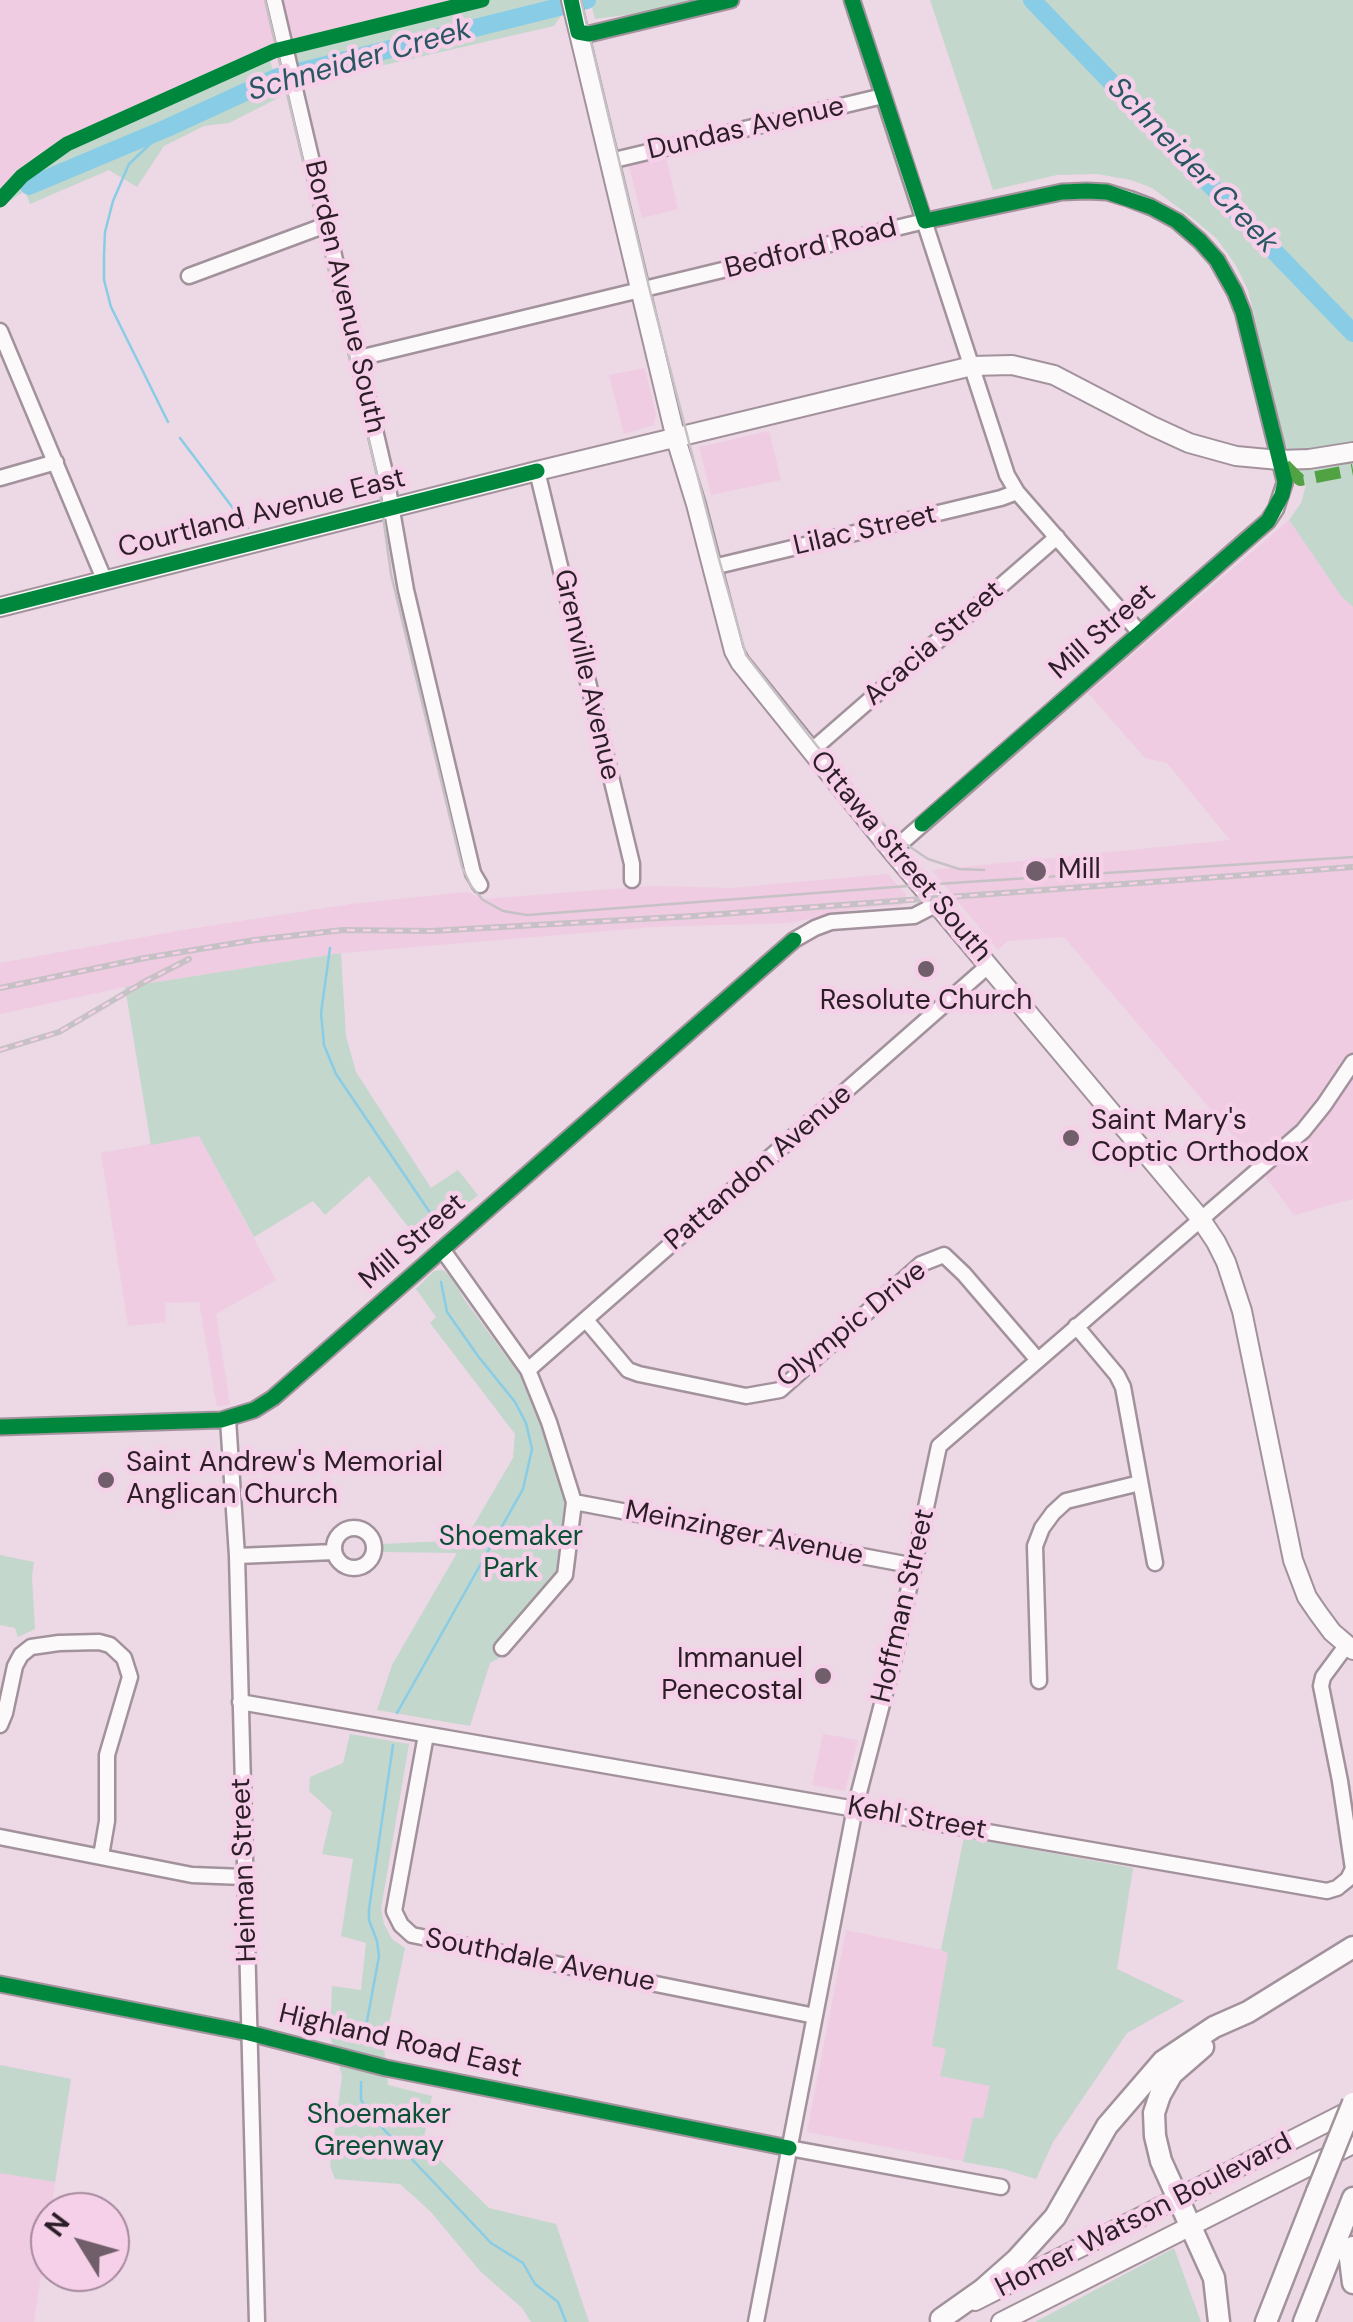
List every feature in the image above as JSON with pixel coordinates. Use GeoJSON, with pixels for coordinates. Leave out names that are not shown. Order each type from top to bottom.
{"type":"FeatureCollection","features":[{"type":"Feature","properties":{"kind":"highway"},"geometry":{"type":"LineString","coordinates":[[1219,2322],[1214,2278],[1183,2230],[1180,2198],[1161,2161],[1154,2113],[1160,2095],[1172,2074],[1248,2012],[1353,1947]]}},
{"type":"Feature","properties":{"kind":"highway"},"geometry":{"type":"LineString","coordinates":[[938,2320],[994,2280],[1049,2224],[1108,2126],[1163,2060],[1214,2027],[1248,2012]]}},
{"type":"Feature","properties":{"kind":"highway"},"geometry":{"type":"LineString","coordinates":[[1266,2322],[1353,2106]]}},
{"type":"Feature","properties":{"kind":"highway"},"geometry":{"type":"LineString","coordinates":[[1304,2322],[1353,2198]]}},
{"type":"Feature","properties":{"kind":"highway"},"geometry":{"type":"LineString","coordinates":[[1353,2246],[1353,2283]]}},
{"type":"Feature","properties":{"kind":"main road","name":"Ottawa Street South"},"geometry":{"type":"LineString","coordinates":[[575,17],[676,439],[734,651],[892,851],[1216,1242],[1242,1311],[1294,1560],[1307,1596],[1332,1632],[1350,1648]]}},
{"type":"Feature","properties":{"kind":"main road","name":"Courtland Avenue East"},"geometry":{"type":"LineString","coordinates":[[0,607],[972,366],[1033,368],[1065,380],[1189,443],[1236,456],[1310,459],[1353,452]]}},
{"type":"Feature","properties":{"kind":"main road","name":"Homer Watson Boulevard"},"geometry":{"type":"LineString","coordinates":[[938,2320],[1353,2106]]}},
{"type":"Feature","properties":{"kind":"main road","name":"Homer Watson Boulevard"},"geometry":{"type":"LineString","coordinates":[[1000,2322],[1353,2144]]}},
{"type":"Feature","properties":{"kind":"street","name":"Borden Avenue South"},"geometry":{"type":"LineString","coordinates":[[274,0],[359,358],[406,590],[473,872],[480,885]]}},
{"type":"Feature","properties":{"kind":"street"},"geometry":{"type":"LineString","coordinates":[[575,17],[588,34],[731,0]]}},
{"type":"Feature","properties":{"kind":"street"},"geometry":{"type":"LineString","coordinates":[[852,0],[1006,475],[1016,492],[1140,633]]}},
{"type":"Feature","properties":{"kind":"street","name":"Dundas Avenue"},"geometry":{"type":"LineString","coordinates":[[610,161],[883,96]]}},
{"type":"Feature","properties":{"kind":"street","name":"Bedford Road"},"geometry":{"type":"LineString","coordinates":[[359,358],[925,221],[1062,192],[1107,192],[1151,206],[1177,221],[1218,260],[1243,312],[1279,460]]}},
{"type":"Feature","properties":{"kind":"street"},"geometry":{"type":"LineString","coordinates":[[189,276],[326,226]]}},
{"type":"Feature","properties":{"kind":"street"},"geometry":{"type":"LineString","coordinates":[[0,331],[4,349],[104,579]]}},
{"type":"Feature","properties":{"kind":"street","name":"Mill Street"},"geometry":{"type":"LineString","coordinates":[[892,851],[1268,521],[1285,482],[1279,460]]}},
{"type":"Feature","properties":{"kind":"street"},"geometry":{"type":"LineString","coordinates":[[0,478],[56,462]]}},
{"type":"Feature","properties":{"kind":"street","name":"Grenville Avenue"},"geometry":{"type":"LineString","coordinates":[[536,472],[632,864],[632,880]]}},
{"type":"Feature","properties":{"kind":"street","name":"Lilac Street"},"geometry":{"type":"LineString","coordinates":[[712,567],[1016,492]]}},
{"type":"Feature","properties":{"kind":"street","name":"Acacia Street"},"geometry":{"type":"LineString","coordinates":[[811,751],[1057,537]]}},
{"type":"Feature","properties":{"kind":"street","name":"Mill Street"},"geometry":{"type":"LineString","coordinates":[[0,1427],[128,1424],[246,1414],[273,1398],[794,940],[831,922],[914,916],[937,904]]}},
{"type":"Feature","properties":{"kind":"street","name":"Pattandon Avenue"},"geometry":{"type":"LineString","coordinates":[[528,1370],[990,965]]}},
{"type":"Feature","properties":{"kind":"street","name":"Hoffman Street"},"geometry":{"type":"LineString","coordinates":[[756,2322],[855,1808],[896,1654],[939,1446],[1303,1131],[1353,1062]]}},
{"type":"Feature","properties":{"kind":"street"},"geometry":{"type":"LineString","coordinates":[[442,1249],[528,1370],[550,1422],[574,1502],[565,1576],[502,1648]]}},
{"type":"Feature","properties":{"kind":"street","name":"Olympic Drive"},"geometry":{"type":"LineString","coordinates":[[586,1320],[628,1370],[638,1374],[746,1396],[780,1390],[922,1264],[944,1255],[1037,1359]]}},
{"type":"Feature","properties":{"kind":"street"},"geometry":{"type":"LineString","coordinates":[[1076,1326],[1123,1387],[1155,1563]]}},
{"type":"Feature","properties":{"kind":"street","name":"Heiman Street"},"geometry":{"type":"LineString","coordinates":[[228,1418],[236,1556],[257,2322]]}},
{"type":"Feature","properties":{"kind":"street"},"geometry":{"type":"LineString","coordinates":[[1039,1681],[1035,1546],[1042,1528],[1066,1501],[1140,1483]]}},
{"type":"Feature","properties":{"kind":"street","name":"Meinzinger Avenue"},"geometry":{"type":"LineString","coordinates":[[574,1502],[914,1566]]}},
{"type":"Feature","properties":{"kind":"street"},"geometry":{"type":"LineString","coordinates":[[236,1556],[334,1552]]}},
{"type":"Feature","properties":{"kind":"street"},"geometry":{"type":"LineString","coordinates":[[0,1725],[15,1666],[31,1647],[99,1642],[124,1658],[130,1677],[107,1755],[107,1822],[100,1856]]}},
{"type":"Feature","properties":{"kind":"street","name":"Kehl Street"},"geometry":{"type":"LineString","coordinates":[[240,1702],[1327,1892],[1348,1879],[1353,1869],[1321,1686],[1327,1670],[1350,1648]]}},
{"type":"Feature","properties":{"kind":"street","name":"Southdale Avenue"},"geometry":{"type":"LineString","coordinates":[[426,1735],[394,1911],[400,1926],[412,1935],[815,2016]]}},
{"type":"Feature","properties":{"kind":"street"},"geometry":{"type":"LineString","coordinates":[[0,1837],[192,1874],[244,1877]]}},
{"type":"Feature","properties":{"kind":"street","name":"Highland Road East"},"geometry":{"type":"LineString","coordinates":[[0,1984],[248,2033],[386,2068],[1001,2187]]}},
{"type":"Feature","properties":{"kind":"shaded area"},"geometry":{"type":"Polygon","coordinates":[[[0,0],[460,0],[266,48],[56,146],[0,191],[0,0]]]}},
{"type":"Feature","properties":{"kind":"shaded area"},"geometry":{"type":"Polygon","coordinates":[[[666,157],[678,209],[642,218],[629,166],[666,157]]]}},
{"type":"Feature","properties":{"kind":"shaded area"},"geometry":{"type":"Polygon","coordinates":[[[645,368],[656,414],[654,425],[624,434],[609,375],[645,368]]]}},
{"type":"Feature","properties":{"kind":"shaded area"},"geometry":{"type":"Polygon","coordinates":[[[769,431],[781,480],[711,495],[699,447],[769,431]]]}},
{"type":"Feature","properties":{"kind":"shaded area"},"geometry":{"type":"Polygon","coordinates":[[[1289,520],[1341,596],[1353,607],[1353,1199],[1294,1215],[1250,1156],[1064,937],[1007,941],[998,950],[932,870],[1230,840],[1167,763],[1145,758],[1088,693],[1289,520]]]}},
{"type":"Feature","properties":{"kind":"shaded area"},"geometry":{"type":"Polygon","coordinates":[[[888,874],[906,895],[902,905],[855,909],[789,923],[653,927],[341,953],[125,987],[0,1014],[0,963],[183,930],[351,904],[466,892],[483,899],[652,886],[730,888],[888,874]]]}},
{"type":"Feature","properties":{"kind":"shaded area"},"geometry":{"type":"Polygon","coordinates":[[[199,1135],[276,1280],[216,1314],[230,1404],[217,1407],[199,1302],[165,1303],[166,1322],[128,1326],[101,1153],[199,1135]]]}},
{"type":"Feature","properties":{"kind":"shaded area"},"geometry":{"type":"Polygon","coordinates":[[[823,1734],[858,1740],[845,1791],[812,1785],[823,1734]]]}},
{"type":"Feature","properties":{"kind":"shaded area"},"geometry":{"type":"Polygon","coordinates":[[[964,1837],[1133,1868],[1117,1969],[1184,2001],[1127,2033],[1053,2142],[1036,2179],[1004,2169],[807,2132],[846,1930],[941,1950],[964,1837]]]}},
{"type":"Feature","properties":{"kind":"shaded area"},"geometry":{"type":"Polygon","coordinates":[[[0,2065],[71,2079],[54,2192],[30,2192],[30,2292],[39,2292],[34,2322],[0,2322],[0,2065]]]}},
{"type":"Feature","properties":{"kind":"green space"},"geometry":{"type":"Polygon","coordinates":[[[460,0],[557,0],[561,16],[554,26],[311,82],[300,78],[293,40],[460,0]]]}},
{"type":"Feature","properties":{"kind":"green space"},"geometry":{"type":"Polygon","coordinates":[[[590,0],[701,0],[670,9],[595,19],[590,0]]]}},
{"type":"Feature","properties":{"kind":"green space"},"geometry":{"type":"Polygon","coordinates":[[[930,0],[1353,0],[1353,607],[1341,596],[1289,520],[1301,503],[1306,485],[1283,439],[1248,290],[1235,264],[1217,239],[1191,217],[1152,188],[1131,180],[1097,174],[1057,175],[993,190],[930,0]]]}},
{"type":"Feature","properties":{"kind":"green space"},"geometry":{"type":"Polygon","coordinates":[[[267,48],[280,97],[229,123],[204,126],[164,146],[137,187],[109,170],[30,204],[25,191],[0,207],[0,191],[56,146],[267,48]]]}},
{"type":"Feature","properties":{"kind":"green space"},"geometry":{"type":"Polygon","coordinates":[[[341,953],[346,1036],[356,1072],[431,1188],[458,1170],[478,1195],[451,1218],[447,1215],[431,1227],[419,1241],[369,1176],[325,1215],[313,1201],[254,1237],[199,1136],[151,1145],[125,987],[341,953]]]}},
{"type":"Feature","properties":{"kind":"green space","name":"Shoemaker Park"},"geometry":{"type":"Polygon","coordinates":[[[443,1270],[528,1386],[549,1433],[565,1497],[557,1571],[500,1643],[505,1655],[490,1663],[470,1726],[377,1710],[392,1665],[457,1553],[383,1552],[382,1544],[465,1540],[513,1458],[515,1434],[430,1323],[436,1317],[416,1289],[434,1271],[443,1270]]]}},
{"type":"Feature","properties":{"kind":"green space"},"geometry":{"type":"Polygon","coordinates":[[[0,1555],[34,1562],[35,1629],[18,1637],[15,1628],[0,1625],[0,1555]]]}},
{"type":"Feature","properties":{"kind":"green space","name":"Shoemaker Greenway"},"geometry":{"type":"Polygon","coordinates":[[[350,1734],[409,1744],[381,1909],[392,1939],[405,1948],[384,2048],[388,2085],[432,2096],[423,2143],[489,2208],[556,2224],[589,2322],[531,2322],[522,2308],[480,2271],[431,2212],[400,2184],[335,2179],[330,2166],[342,2076],[330,2036],[332,1986],[361,1990],[366,1943],[341,1936],[353,1859],[322,1854],[332,1812],[309,1791],[310,1777],[343,1763],[350,1734]]]}},
{"type":"Feature","properties":{"kind":"green space"},"geometry":{"type":"Polygon","coordinates":[[[964,1837],[1133,1868],[1117,1969],[1184,2001],[1127,2033],[1053,2142],[1036,2179],[963,2162],[973,2118],[983,2118],[990,2086],[940,2076],[946,2049],[932,2046],[948,1953],[941,1950],[964,1837]]]}},
{"type":"Feature","properties":{"kind":"green space"},"geometry":{"type":"Polygon","coordinates":[[[0,2065],[71,2079],[55,2182],[0,2173],[0,2065]]]}},
{"type":"Feature","properties":{"kind":"green space"},"geometry":{"type":"Polygon","coordinates":[[[1174,2248],[1201,2322],[1035,2322],[1174,2248]]]}},
{"type":"Feature","properties":{"kind":"waterway","name":"Schneider Creek"},"geometry":{"type":"LineString","coordinates":[[29,186],[278,77],[587,0]]}},
{"type":"Feature","properties":{"kind":"waterway","name":"Schneider Creek"},"geometry":{"type":"LineString","coordinates":[[1032,0],[1353,333]]}},
{"type":"Feature","properties":{"kind":"waterway"},"geometry":{"type":"LineString","coordinates":[[167,128],[129,164],[113,201],[105,232],[104,280],[111,307],[168,422]]}},
{"type":"Feature","properties":{"kind":"waterway"},"geometry":{"type":"LineString","coordinates":[[180,438],[248,528]]}},
{"type":"Feature","properties":{"kind":"waterway"},"geometry":{"type":"LineString","coordinates":[[330,948],[321,1013],[324,1045],[336,1074],[435,1220]]}},
{"type":"Feature","properties":{"kind":"waterway"},"geometry":{"type":"LineString","coordinates":[[397,1713],[523,1489],[532,1449],[526,1423],[515,1402],[447,1312],[441,1282]]}},
{"type":"Feature","properties":{"kind":"waterway"},"geometry":{"type":"LineString","coordinates":[[363,2043],[379,1956],[369,1909],[393,1745]]}},
{"type":"Feature","properties":{"kind":"waterway"},"geometry":{"type":"LineString","coordinates":[[361,2082],[361,2100],[374,2119],[491,2243],[523,2263],[535,2284],[558,2302],[566,2322]]}},
{"type":"Feature","properties":{"kind":"tram line"},"geometry":{"type":"LineString","coordinates":[[265,0],[378,479],[391,574],[462,867],[483,900],[503,911],[527,915],[1353,857]]}},
{"type":"Feature","properties":{"kind":"tram line"},"geometry":{"type":"LineString","coordinates":[[581,0],[649,287],[746,655],[894,836],[928,859],[959,869],[984,870]]}},
{"type":"Feature","properties":{"kind":"railway"},"geometry":{"type":"LineString","coordinates":[[0,988],[145,958],[343,930],[431,931],[694,916],[1353,867]]}},
{"type":"Feature","properties":{"kind":"railway"},"geometry":{"type":"LineString","coordinates":[[0,1050],[59,1032],[189,959]]}},
{"type":"Feature","properties":{"kind":"marked path"},"geometry":{"type":"LineString","coordinates":[[1285,465],[1300,480],[1353,470]]}},
{"type":"Feature","properties":{"kind":"cycle path"},"geometry":{"type":"LineString","coordinates":[[0,200],[22,176],[67,144],[274,51],[482,0]]}},
{"type":"Feature","properties":{"kind":"cycle path"},"geometry":{"type":"LineString","coordinates":[[571,0],[578,32],[589,34],[731,0]]}},
{"type":"Feature","properties":{"kind":"cycle path"},"geometry":{"type":"LineString","coordinates":[[852,0],[925,221],[1062,192],[1107,192],[1151,207],[1177,221],[1200,241],[1217,260],[1243,312],[1285,482],[1268,521],[922,824]]}},
{"type":"Feature","properties":{"kind":"cycle path"},"geometry":{"type":"LineString","coordinates":[[0,607],[537,471]]}},
{"type":"Feature","properties":{"kind":"cycle path"},"geometry":{"type":"LineString","coordinates":[[0,1427],[221,1420],[254,1410],[273,1398],[794,940]]}},
{"type":"Feature","properties":{"kind":"cycle path"},"geometry":{"type":"LineString","coordinates":[[0,1984],[249,2033],[386,2068],[789,2148]]}},
{"type":"Feature","properties":{"kind":"place","name":"Mill"},"geometry":{"type":"Point","coordinates":[1036,871]}},
{"type":"Feature","properties":{"kind":"place","name":"Resolute Church"},"geometry":{"type":"Point","coordinates":[926,969]}},
{"type":"Feature","properties":{"kind":"place","name":"Saint Mary's Coptic Orthodox"},"geometry":{"type":"Point","coordinates":[1071,1138]}},
{"type":"Feature","properties":{"kind":"place","name":"Saint Andrew's Memorial Anglican Church"},"geometry":{"type":"Point","coordinates":[106,1480]}},
{"type":"Feature","properties":{"kind":"place","name":"Immanuel Penecostal"},"geometry":{"type":"Point","coordinates":[823,1676]}}]}
